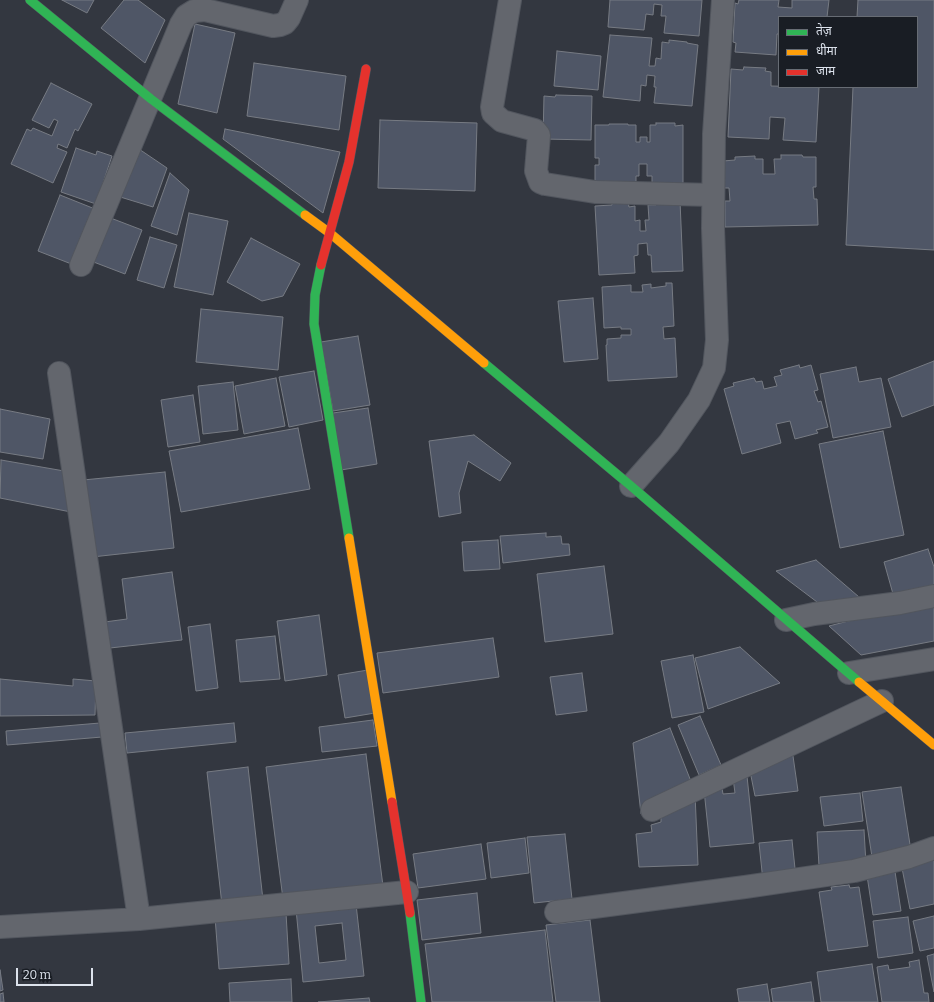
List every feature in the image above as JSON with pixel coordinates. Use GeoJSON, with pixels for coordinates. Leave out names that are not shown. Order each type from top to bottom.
{"type":"FeatureCollection","features":[{"type":"Feature","properties":{"kind":"main road"},"geometry":{"type":"LineString","coordinates":[[30,0],[151,99],[331,234],[631,486],[934,745]]}},
{"type":"Feature","properties":{"kind":"main road"},"geometry":{"type":"LineString","coordinates":[[366,69],[349,162],[331,234],[319,273],[315,295],[314,324],[407,892],[421,1002]]}},
{"type":"Feature","properties":{"kind":"street"},"geometry":{"type":"LineString","coordinates":[[81,265],[186,16],[194,11],[205,10],[273,26],[280,25],[285,23],[290,18],[298,0]]}},
{"type":"Feature","properties":{"kind":"street"},"geometry":{"type":"LineString","coordinates":[[510,0],[492,113],[502,121],[535,130],[539,135],[536,171],[540,182],[594,192],[713,195]]}},
{"type":"Feature","properties":{"kind":"street"},"geometry":{"type":"LineString","coordinates":[[631,486],[669,443],[698,400],[714,368],[717,340],[713,195],[714,134],[723,0]]}},
{"type":"Feature","properties":{"kind":"street"},"geometry":{"type":"LineString","coordinates":[[59,373],[139,919]]}},
{"type":"Feature","properties":{"kind":"street"},"geometry":{"type":"LineString","coordinates":[[786,620],[814,614],[900,603],[934,596]]}},
{"type":"Feature","properties":{"kind":"street"},"geometry":{"type":"LineString","coordinates":[[849,673],[934,659]]}},
{"type":"Feature","properties":{"kind":"street"},"geometry":{"type":"LineString","coordinates":[[652,810],[882,701]]}},
{"type":"Feature","properties":{"kind":"street"},"geometry":{"type":"LineString","coordinates":[[556,912],[854,871],[909,857],[934,848]]}},
{"type":"Feature","properties":{"kind":"street"},"geometry":{"type":"LineString","coordinates":[[0,927],[139,919],[407,892]]}},
{"type":"Feature","properties":{"kind":"building"},"geometry":{"type":"Polygon","coordinates":[[[62,0],[94,0],[87,13],[62,0]]]}},
{"type":"Feature","properties":{"kind":"building"},"geometry":{"type":"Polygon","coordinates":[[[124,0],[138,0],[165,20],[145,63],[101,28],[124,0]]]}},
{"type":"Feature","properties":{"kind":"building"},"geometry":{"type":"Polygon","coordinates":[[[610,0],[702,0],[699,36],[664,33],[666,16],[661,16],[662,5],[654,4],[653,15],[646,14],[644,30],[608,27],[610,0]]]}},
{"type":"Feature","properties":{"kind":"building"},"geometry":{"type":"Polygon","coordinates":[[[739,0],[779,0],[778,7],[792,8],[792,0],[829,0],[827,16],[778,16],[776,55],[735,52],[736,43],[733,42],[735,3],[738,4],[739,0]]]}},
{"type":"Feature","properties":{"kind":"building"},"geometry":{"type":"Polygon","coordinates":[[[858,0],[934,0],[934,250],[846,245],[853,88],[918,88],[918,16],[857,16],[858,0]]]}},
{"type":"Feature","properties":{"kind":"building"},"geometry":{"type":"Polygon","coordinates":[[[195,24],[235,33],[217,113],[178,104],[195,24]]]}},
{"type":"Feature","properties":{"kind":"building"},"geometry":{"type":"Polygon","coordinates":[[[610,35],[652,38],[649,66],[655,66],[656,58],[661,59],[662,42],[669,43],[669,40],[698,45],[692,106],[654,103],[656,87],[654,87],[655,76],[647,75],[646,86],[641,85],[640,101],[603,97],[610,35]]]}},
{"type":"Feature","properties":{"kind":"building"},"geometry":{"type":"Polygon","coordinates":[[[557,51],[601,56],[598,90],[554,86],[557,51]]]}},
{"type":"Feature","properties":{"kind":"building"},"geometry":{"type":"Polygon","coordinates":[[[254,63],[346,76],[339,130],[247,116],[254,63]]]}},
{"type":"Feature","properties":{"kind":"building"},"geometry":{"type":"Polygon","coordinates":[[[744,67],[766,68],[765,71],[771,72],[771,86],[778,86],[778,88],[819,88],[816,142],[783,140],[785,118],[770,117],[769,139],[728,137],[731,69],[743,70],[744,67]]]}},
{"type":"Feature","properties":{"kind":"building"},"geometry":{"type":"Polygon","coordinates":[[[51,83],[92,104],[78,131],[75,129],[67,148],[58,144],[57,148],[67,152],[53,183],[11,164],[27,129],[31,131],[33,128],[52,136],[58,121],[54,119],[49,128],[32,120],[51,83]]]}},
{"type":"Feature","properties":{"kind":"building"},"geometry":{"type":"Polygon","coordinates":[[[556,95],[592,96],[591,140],[543,139],[544,96],[555,97],[556,95]]]}},
{"type":"Feature","properties":{"kind":"building"},"geometry":{"type":"Polygon","coordinates":[[[380,120],[477,123],[475,191],[378,188],[380,120]]]}},
{"type":"Feature","properties":{"kind":"building"},"geometry":{"type":"Polygon","coordinates":[[[656,123],[675,123],[675,126],[683,125],[683,189],[652,189],[652,176],[647,176],[647,164],[639,164],[639,176],[636,176],[636,189],[595,189],[595,165],[599,165],[599,158],[595,158],[595,125],[636,125],[636,142],[640,142],[640,137],[647,137],[647,142],[650,142],[650,125],[656,125],[656,123]]]}},
{"type":"Feature","properties":{"kind":"building"},"geometry":{"type":"Polygon","coordinates":[[[225,129],[340,152],[323,213],[223,139],[225,129]]]}},
{"type":"Feature","properties":{"kind":"building"},"geometry":{"type":"Polygon","coordinates":[[[136,147],[167,168],[153,207],[117,196],[136,147]]]}},
{"type":"Feature","properties":{"kind":"building"},"geometry":{"type":"Polygon","coordinates":[[[76,148],[96,155],[97,151],[112,156],[96,204],[61,192],[76,148]]]}},
{"type":"Feature","properties":{"kind":"building"},"geometry":{"type":"Polygon","coordinates":[[[781,155],[816,157],[816,187],[813,187],[814,199],[817,199],[818,225],[725,227],[725,201],[730,201],[729,188],[724,188],[723,161],[735,160],[735,157],[755,156],[755,159],[763,159],[763,174],[775,174],[774,159],[781,159],[781,155]]]}},
{"type":"Feature","properties":{"kind":"building"},"geometry":{"type":"Polygon","coordinates":[[[170,173],[189,190],[177,235],[151,226],[170,173]]]}},
{"type":"Feature","properties":{"kind":"building"},"geometry":{"type":"Polygon","coordinates":[[[60,195],[95,209],[74,265],[38,251],[60,195]]]}},
{"type":"Feature","properties":{"kind":"building"},"geometry":{"type":"Polygon","coordinates":[[[628,201],[629,207],[635,206],[635,221],[640,220],[640,231],[646,231],[645,220],[649,220],[648,205],[656,205],[656,201],[680,201],[683,271],[652,272],[651,255],[648,255],[647,243],[638,244],[638,255],[634,256],[635,273],[599,275],[595,206],[612,205],[612,202],[628,201]]]}},
{"type":"Feature","properties":{"kind":"building"},"geometry":{"type":"Polygon","coordinates":[[[189,213],[228,221],[213,295],[174,287],[189,213]]]}},
{"type":"Feature","properties":{"kind":"building"},"geometry":{"type":"Polygon","coordinates":[[[108,217],[142,230],[125,274],[91,261],[108,217]]]}},
{"type":"Feature","properties":{"kind":"building"},"geometry":{"type":"Polygon","coordinates":[[[150,237],[177,245],[164,288],[137,280],[150,237]]]}},
{"type":"Feature","properties":{"kind":"building"},"geometry":{"type":"Polygon","coordinates":[[[251,238],[300,264],[283,296],[262,301],[227,282],[251,238]]]}},
{"type":"Feature","properties":{"kind":"building"},"geometry":{"type":"Polygon","coordinates":[[[666,283],[672,283],[674,326],[663,327],[664,339],[675,338],[677,377],[608,381],[607,339],[621,338],[621,335],[631,335],[631,329],[621,329],[621,327],[604,328],[602,287],[631,285],[631,292],[643,292],[642,285],[651,284],[651,288],[666,286],[666,283]]]}},
{"type":"Feature","properties":{"kind":"building"},"geometry":{"type":"Polygon","coordinates":[[[593,298],[598,359],[564,362],[558,301],[593,298]]]}},
{"type":"Feature","properties":{"kind":"building"},"geometry":{"type":"Polygon","coordinates":[[[201,309],[283,317],[278,370],[196,362],[201,309]]]}},
{"type":"Feature","properties":{"kind":"building"},"geometry":{"type":"Polygon","coordinates":[[[358,336],[370,405],[333,411],[321,342],[358,336]]]}},
{"type":"Feature","properties":{"kind":"building"},"geometry":{"type":"Polygon","coordinates":[[[934,361],[934,405],[902,417],[888,379],[934,361]]]}},
{"type":"Feature","properties":{"kind":"building"},"geometry":{"type":"Polygon","coordinates":[[[799,365],[800,368],[811,365],[818,390],[814,391],[818,402],[821,401],[828,427],[816,430],[818,433],[795,439],[790,421],[776,424],[781,443],[742,454],[724,389],[734,386],[733,383],[754,378],[756,382],[762,381],[764,389],[777,386],[774,377],[782,375],[780,370],[799,365]]]}},
{"type":"Feature","properties":{"kind":"building"},"geometry":{"type":"Polygon","coordinates":[[[856,367],[859,382],[881,378],[891,427],[833,438],[820,374],[856,367]]]}},
{"type":"Feature","properties":{"kind":"building"},"geometry":{"type":"Polygon","coordinates":[[[314,371],[323,420],[289,427],[279,377],[314,371]]]}},
{"type":"Feature","properties":{"kind":"building"},"geometry":{"type":"Polygon","coordinates":[[[276,378],[285,426],[244,434],[235,386],[276,378]]]}},
{"type":"Feature","properties":{"kind":"building"},"geometry":{"type":"Polygon","coordinates":[[[233,382],[238,430],[203,434],[198,386],[233,382]]]}},
{"type":"Feature","properties":{"kind":"building"},"geometry":{"type":"Polygon","coordinates":[[[193,395],[200,442],[168,447],[161,400],[193,395]]]}},
{"type":"Feature","properties":{"kind":"building"},"geometry":{"type":"Polygon","coordinates":[[[368,408],[377,464],[341,470],[333,413],[368,408]]]}},
{"type":"Feature","properties":{"kind":"building"},"geometry":{"type":"Polygon","coordinates":[[[0,409],[50,419],[43,459],[0,452],[0,409]]]}},
{"type":"Feature","properties":{"kind":"building"},"geometry":{"type":"Polygon","coordinates":[[[298,428],[310,489],[181,512],[169,451],[298,428]]]}},
{"type":"Feature","properties":{"kind":"building"},"geometry":{"type":"Polygon","coordinates":[[[883,431],[904,535],[840,548],[819,444],[883,431]]]}},
{"type":"Feature","properties":{"kind":"building"},"geometry":{"type":"Polygon","coordinates":[[[474,435],[511,463],[500,481],[468,461],[459,493],[461,513],[439,517],[429,441],[474,435]]]}},
{"type":"Feature","properties":{"kind":"building"},"geometry":{"type":"Polygon","coordinates":[[[1,460],[70,472],[76,513],[0,498],[1,460]]]}},
{"type":"Feature","properties":{"kind":"building"},"geometry":{"type":"Polygon","coordinates":[[[165,472],[174,548],[92,557],[83,480],[165,472]]]}},
{"type":"Feature","properties":{"kind":"building"},"geometry":{"type":"Polygon","coordinates":[[[546,533],[546,537],[561,536],[562,544],[569,544],[570,555],[503,563],[500,536],[546,533]]]}},
{"type":"Feature","properties":{"kind":"building"},"geometry":{"type":"Polygon","coordinates":[[[498,540],[500,569],[464,571],[462,542],[498,540]]]}},
{"type":"Feature","properties":{"kind":"building"},"geometry":{"type":"Polygon","coordinates":[[[928,549],[934,567],[934,589],[895,601],[884,562],[928,549]]]}},
{"type":"Feature","properties":{"kind":"building"},"geometry":{"type":"Polygon","coordinates":[[[816,560],[866,603],[825,608],[776,571],[816,560]]]}},
{"type":"Feature","properties":{"kind":"building"},"geometry":{"type":"Polygon","coordinates":[[[604,566],[613,634],[545,642],[537,574],[604,566]]]}},
{"type":"Feature","properties":{"kind":"building"},"geometry":{"type":"Polygon","coordinates":[[[172,572],[182,640],[101,649],[97,623],[127,619],[122,579],[172,572]]]}},
{"type":"Feature","properties":{"kind":"building"},"geometry":{"type":"Polygon","coordinates":[[[934,599],[934,641],[861,655],[829,626],[934,599]]]}},
{"type":"Feature","properties":{"kind":"building"},"geometry":{"type":"Polygon","coordinates":[[[319,615],[327,675],[285,681],[277,621],[319,615]]]}},
{"type":"Feature","properties":{"kind":"building"},"geometry":{"type":"Polygon","coordinates":[[[210,624],[218,688],[196,691],[188,627],[210,624]]]}},
{"type":"Feature","properties":{"kind":"building"},"geometry":{"type":"Polygon","coordinates":[[[275,636],[280,679],[240,682],[236,640],[275,636]]]}},
{"type":"Feature","properties":{"kind":"building"},"geometry":{"type":"Polygon","coordinates":[[[493,638],[499,677],[383,693],[377,653],[493,638]]]}},
{"type":"Feature","properties":{"kind":"building"},"geometry":{"type":"Polygon","coordinates":[[[740,647],[780,683],[708,709],[695,658],[740,647]]]}},
{"type":"Feature","properties":{"kind":"building"},"geometry":{"type":"Polygon","coordinates":[[[693,655],[704,712],[672,718],[661,661],[693,655]]]}},
{"type":"Feature","properties":{"kind":"building"},"geometry":{"type":"Polygon","coordinates":[[[368,670],[375,713],[345,718],[338,675],[368,670]]]}},
{"type":"Feature","properties":{"kind":"building"},"geometry":{"type":"Polygon","coordinates":[[[582,673],[587,711],[556,715],[550,677],[582,673]]]}},
{"type":"Feature","properties":{"kind":"building"},"geometry":{"type":"Polygon","coordinates":[[[0,679],[73,686],[73,679],[96,681],[95,715],[0,716],[0,679]]]}},
{"type":"Feature","properties":{"kind":"building"},"geometry":{"type":"Polygon","coordinates":[[[700,716],[721,765],[699,775],[678,725],[700,716]]]}},
{"type":"Feature","properties":{"kind":"building"},"geometry":{"type":"Polygon","coordinates":[[[373,720],[377,746],[322,752],[319,727],[373,720]]]}},
{"type":"Feature","properties":{"kind":"building"},"geometry":{"type":"Polygon","coordinates":[[[100,723],[102,737],[7,745],[6,731],[100,723]]]}},
{"type":"Feature","properties":{"kind":"building"},"geometry":{"type":"Polygon","coordinates":[[[234,723],[236,742],[127,753],[125,733],[234,723]]]}},
{"type":"Feature","properties":{"kind":"building"},"geometry":{"type":"Polygon","coordinates":[[[670,728],[692,784],[641,814],[633,743],[670,728]]]}},
{"type":"Feature","properties":{"kind":"building"},"geometry":{"type":"Polygon","coordinates":[[[792,749],[798,791],[755,796],[749,766],[792,749]]]}},
{"type":"Feature","properties":{"kind":"building"},"geometry":{"type":"Polygon","coordinates":[[[366,754],[383,886],[283,899],[266,767],[366,754]]]}},
{"type":"Feature","properties":{"kind":"building"},"geometry":{"type":"Polygon","coordinates":[[[248,767],[263,900],[222,905],[207,772],[248,767]]]}},
{"type":"Feature","properties":{"kind":"building"},"geometry":{"type":"Polygon","coordinates":[[[747,776],[754,843],[710,847],[704,790],[722,788],[723,794],[735,793],[733,778],[747,776]]]}},
{"type":"Feature","properties":{"kind":"building"},"geometry":{"type":"Polygon","coordinates":[[[901,787],[911,851],[872,857],[862,792],[901,787]]]}},
{"type":"Feature","properties":{"kind":"building"},"geometry":{"type":"Polygon","coordinates":[[[695,793],[698,865],[639,867],[636,834],[652,832],[651,825],[661,822],[661,811],[695,793]]]}},
{"type":"Feature","properties":{"kind":"building"},"geometry":{"type":"Polygon","coordinates":[[[860,793],[863,821],[824,826],[820,797],[860,793]]]}},
{"type":"Feature","properties":{"kind":"building"},"geometry":{"type":"Polygon","coordinates":[[[864,830],[866,864],[819,866],[817,832],[864,830]]]}},
{"type":"Feature","properties":{"kind":"building"},"geometry":{"type":"Polygon","coordinates":[[[565,834],[572,899],[534,903],[527,837],[565,834]]]}},
{"type":"Feature","properties":{"kind":"building"},"geometry":{"type":"Polygon","coordinates":[[[525,838],[529,873],[491,878],[487,843],[525,838]]]}},
{"type":"Feature","properties":{"kind":"building"},"geometry":{"type":"Polygon","coordinates":[[[792,840],[796,878],[763,881],[759,843],[792,840]]]}},
{"type":"Feature","properties":{"kind":"building"},"geometry":{"type":"Polygon","coordinates":[[[481,844],[486,879],[418,888],[413,854],[481,844]]]}},
{"type":"Feature","properties":{"kind":"building"},"geometry":{"type":"Polygon","coordinates":[[[934,857],[934,904],[910,909],[901,863],[934,857]]]}},
{"type":"Feature","properties":{"kind":"building"},"geometry":{"type":"Polygon","coordinates":[[[894,865],[901,911],[873,915],[866,869],[894,865]]]}},
{"type":"Feature","properties":{"kind":"building"},"geometry":{"type":"Polygon","coordinates":[[[849,885],[850,888],[859,887],[868,946],[828,951],[819,892],[832,890],[831,887],[849,885]]]}},
{"type":"Feature","properties":{"kind":"building"},"geometry":{"type":"Polygon","coordinates":[[[477,893],[481,933],[422,940],[417,900],[477,893]]]}},
{"type":"Feature","properties":{"kind":"building"},"geometry":{"type":"Polygon","coordinates":[[[356,904],[364,976],[303,982],[296,909],[356,904]],[[342,923],[315,926],[319,963],[346,960],[342,923]]]}},
{"type":"Feature","properties":{"kind":"building"},"geometry":{"type":"Polygon","coordinates":[[[286,913],[289,964],[219,969],[215,917],[286,913]]]}},
{"type":"Feature","properties":{"kind":"building"},"geometry":{"type":"Polygon","coordinates":[[[934,916],[934,948],[920,951],[913,921],[934,916]]]}},
{"type":"Feature","properties":{"kind":"building"},"geometry":{"type":"Polygon","coordinates":[[[908,917],[913,953],[878,958],[873,921],[908,917]]]}},
{"type":"Feature","properties":{"kind":"building"},"geometry":{"type":"Polygon","coordinates":[[[590,920],[600,1002],[556,1002],[546,925],[590,920]]]}},
{"type":"Feature","properties":{"kind":"building"},"geometry":{"type":"Polygon","coordinates":[[[545,930],[553,1002],[432,1002],[425,944],[545,930]]]}},
{"type":"Feature","properties":{"kind":"building"},"geometry":{"type":"Polygon","coordinates":[[[934,954],[934,992],[927,956],[934,954]]]}},
{"type":"Feature","properties":{"kind":"building"},"geometry":{"type":"Polygon","coordinates":[[[919,960],[924,993],[928,993],[929,1002],[882,1002],[877,967],[888,965],[889,970],[910,967],[909,962],[919,960]]]}},
{"type":"Feature","properties":{"kind":"building"},"geometry":{"type":"Polygon","coordinates":[[[872,964],[878,1002],[821,1002],[817,972],[872,964]]]}},
{"type":"Feature","properties":{"kind":"building"},"geometry":{"type":"Polygon","coordinates":[[[0,970],[3,990],[0,991],[0,970]]]}},
{"type":"Feature","properties":{"kind":"building"},"geometry":{"type":"Polygon","coordinates":[[[291,979],[292,1002],[230,1002],[229,983],[291,979]]]}},
{"type":"Feature","properties":{"kind":"building"},"geometry":{"type":"Polygon","coordinates":[[[811,982],[814,1002],[773,1002],[771,989],[811,982]]]}},
{"type":"Feature","properties":{"kind":"building"},"geometry":{"type":"Polygon","coordinates":[[[767,984],[770,1002],[739,1002],[737,989],[767,984]]]}},
{"type":"Feature","properties":{"kind":"building"},"geometry":{"type":"Polygon","coordinates":[[[3,993],[4,1002],[0,1002],[0,994],[3,993]]]}},
{"type":"Feature","properties":{"kind":"building"},"geometry":{"type":"Polygon","coordinates":[[[369,998],[370,1002],[318,1002],[369,998]]]}},
{"type":"Feature","properties":{"kind":"traffic: fast"},"geometry":{"type":"LineString","coordinates":[[30,0],[151,99],[305,215]]}},
{"type":"Feature","properties":{"kind":"traffic: fast"},"geometry":{"type":"LineString","coordinates":[[321,265],[315,295],[314,324],[349,538]]}},
{"type":"Feature","properties":{"kind":"traffic: fast"},"geometry":{"type":"LineString","coordinates":[[484,363],[631,486],[859,682]]}},
{"type":"Feature","properties":{"kind":"traffic: fast"},"geometry":{"type":"LineString","coordinates":[[410,913],[421,1002]]}},
{"type":"Feature","properties":{"kind":"traffic: slow"},"geometry":{"type":"LineString","coordinates":[[305,215],[331,234],[484,363]]}},
{"type":"Feature","properties":{"kind":"traffic: slow"},"geometry":{"type":"LineString","coordinates":[[349,538],[392,802]]}},
{"type":"Feature","properties":{"kind":"traffic: slow"},"geometry":{"type":"LineString","coordinates":[[859,682],[934,745]]}},
{"type":"Feature","properties":{"kind":"traffic: jam"},"geometry":{"type":"LineString","coordinates":[[321,265],[349,162],[366,69]]}},
{"type":"Feature","properties":{"kind":"traffic: jam"},"geometry":{"type":"LineString","coordinates":[[392,802],[410,913]]}}]}
